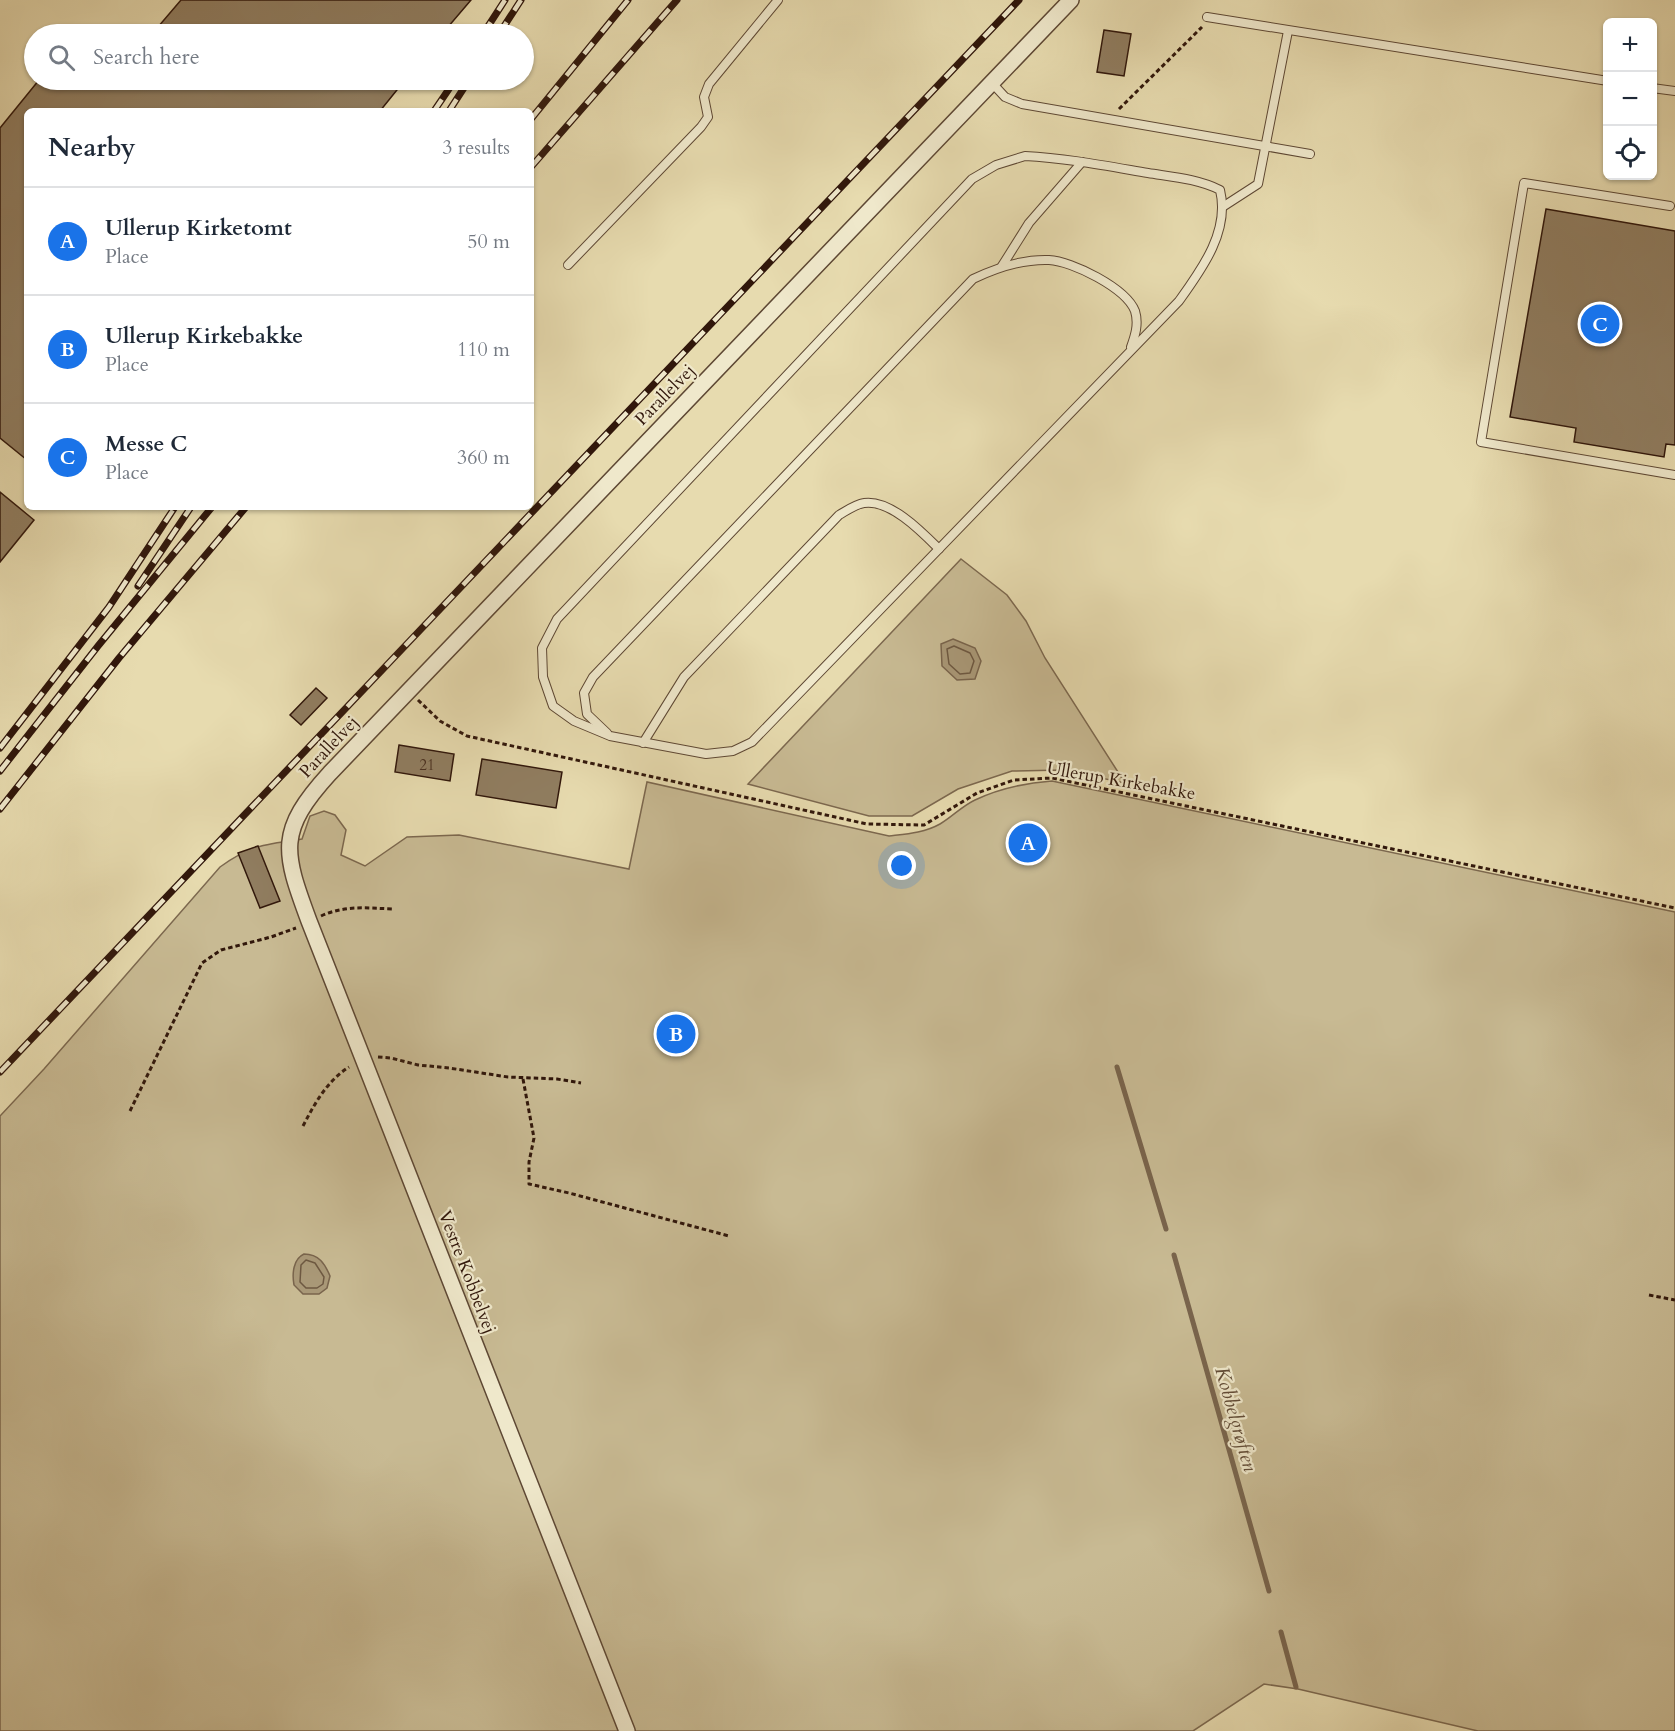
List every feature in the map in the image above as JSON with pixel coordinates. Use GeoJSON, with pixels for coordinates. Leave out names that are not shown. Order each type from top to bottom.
{"type":"FeatureCollection","features":[{"type":"Feature","properties":{"kind":"street","name":"Parallelvej"},"geometry":{"type":"LineString","coordinates":[[294,823],[311,794],[1071,0]]}},
{"type":"Feature","properties":{"kind":"street","name":"Vestre Kobbelvej"},"geometry":{"type":"LineString","coordinates":[[294,823],[290,861],[309,921],[627,1731]]}},
{"type":"Feature","properties":{"kind":"lane"},"geometry":{"type":"LineString","coordinates":[[568,265],[701,126],[708,117],[704,97],[709,84],[778,0]]}},
{"type":"Feature","properties":{"kind":"lane"},"geometry":{"type":"LineString","coordinates":[[1209,18],[1603,80]]}},
{"type":"Feature","properties":{"kind":"lane"},"geometry":{"type":"LineString","coordinates":[[1224,206],[1258,184],[1288,31]]}},
{"type":"Feature","properties":{"kind":"lane"},"geometry":{"type":"LineString","coordinates":[[992,83],[1005,97],[1015,102],[1310,154]]}},
{"type":"Feature","properties":{"kind":"lane"},"geometry":{"type":"LineString","coordinates":[[1657,89],[1675,91]]}},
{"type":"Feature","properties":{"kind":"lane"},"geometry":{"type":"LineString","coordinates":[[1024,156],[1082,162],[1205,183],[1220,190],[1224,206],[1219,231],[1205,264],[1179,301],[752,742],[733,751],[706,754],[610,736],[574,721],[553,706],[543,677],[542,648],[557,619],[972,179],[996,165],[1024,156]]}},
{"type":"Feature","properties":{"kind":"lane"},"geometry":{"type":"LineString","coordinates":[[1002,266],[1029,223],[1082,162]]}},
{"type":"Feature","properties":{"kind":"lane"},"geometry":{"type":"LineString","coordinates":[[1670,206],[1524,183],[1481,442],[1675,475]]}},
{"type":"Feature","properties":{"kind":"lane"},"geometry":{"type":"LineString","coordinates":[[610,736],[587,714],[584,693],[593,677],[973,279],[1002,266],[1050,260],[1087,272],[1118,290],[1135,311],[1137,331],[1128,352]]}},
{"type":"Feature","properties":{"kind":"lane"},"geometry":{"type":"LineString","coordinates":[[643,742],[684,677],[839,515],[864,502],[887,507],[913,524],[939,549]]}},
{"type":"Feature","properties":{"kind":"path"},"geometry":{"type":"LineString","coordinates":[[1109,118],[1209,18]]}},
{"type":"Feature","properties":{"kind":"path","name":"Ullerup Kirkebakke"},"geometry":{"type":"LineString","coordinates":[[409,691],[440,722],[467,736],[867,824],[924,825],[977,793],[1014,780],[1052,778],[1675,908]]}},
{"type":"Feature","properties":{"kind":"path"},"geometry":{"type":"LineString","coordinates":[[130,1111],[199,968],[206,959],[221,950],[271,937],[333,910],[351,907],[393,909]]}},
{"type":"Feature","properties":{"kind":"path"},"geometry":{"type":"LineString","coordinates":[[303,1126],[320,1097],[333,1080],[347,1068],[363,1061],[385,1057],[418,1065],[523,1079],[557,1079],[581,1083]]}},
{"type":"Feature","properties":{"kind":"path"},"geometry":{"type":"LineString","coordinates":[[523,1079],[534,1138],[529,1162],[530,1185],[569,1193],[729,1236]]}},
{"type":"Feature","properties":{"kind":"path"},"geometry":{"type":"LineString","coordinates":[[1649,1295],[1675,1300]]}},
{"type":"Feature","properties":{"kind":"shaded area"},"geometry":{"type":"Polygon","coordinates":[[[961,559],[1007,595],[1026,621],[1045,658],[1125,783],[1062,770],[1012,771],[958,789],[912,816],[869,816],[748,784],[961,559]]]}},
{"type":"Feature","properties":{"kind":"shaded area"},"geometry":{"type":"Polygon","coordinates":[[[1052,781],[1675,912],[1675,1731],[1478,1731],[1298,1689],[1264,1684],[1193,1731],[0,1731],[0,1116],[44,1069],[220,867],[250,850],[278,842],[302,839],[310,816],[324,811],[335,815],[346,830],[341,855],[365,866],[407,837],[459,835],[629,869],[647,782],[889,836],[915,833],[934,827],[970,802],[994,792],[1052,781]]]}},
{"type":"Feature","properties":{"kind":"water"},"geometry":{"type":"Polygon","coordinates":[[[953,639],[975,648],[981,661],[975,679],[957,680],[942,666],[941,644],[953,639]]]}},
{"type":"Feature","properties":{"kind":"water"},"geometry":{"type":"Polygon","coordinates":[[[304,1254],[321,1260],[330,1276],[327,1288],[319,1294],[303,1294],[294,1285],[294,1267],[300,1256],[304,1254]]]}},
{"type":"Feature","properties":{"kind":"building"},"geometry":{"type":"Polygon","coordinates":[[[181,0],[471,0],[451,24],[161,24],[181,0]]]}},
{"type":"Feature","properties":{"kind":"building"},"geometry":{"type":"Polygon","coordinates":[[[1104,30],[1131,34],[1124,76],[1097,72],[1104,30]]]}},
{"type":"Feature","properties":{"kind":"building"},"geometry":{"type":"Polygon","coordinates":[[[31,90],[397,90],[382,108],[24,108],[24,458],[0,438],[0,128],[31,90]]]}},
{"type":"Feature","properties":{"kind":"building"},"geometry":{"type":"Polygon","coordinates":[[[1546,209],[1675,231],[1675,445],[1666,444],[1664,457],[1574,442],[1576,428],[1510,417],[1546,209]]]}},
{"type":"Feature","properties":{"kind":"building"},"geometry":{"type":"Polygon","coordinates":[[[0,492],[34,520],[0,562],[0,492]]]}},
{"type":"Feature","properties":{"kind":"building"},"geometry":{"type":"Polygon","coordinates":[[[316,688],[327,698],[301,725],[290,715],[316,688]]]}},
{"type":"Feature","properties":{"kind":"building"},"geometry":{"type":"Polygon","coordinates":[[[399,745],[454,754],[450,781],[395,772],[399,745]]]}},
{"type":"Feature","properties":{"kind":"building"},"geometry":{"type":"Polygon","coordinates":[[[482,759],[562,772],[556,808],[476,795],[482,759]]]}},
{"type":"Feature","properties":{"kind":"building"},"geometry":{"type":"Polygon","coordinates":[[[258,846],[280,901],[260,908],[238,853],[258,846]]]}},
{"type":"Feature","properties":{"kind":"waterway","name":"Kobbelgrøften"},"geometry":{"type":"LineString","coordinates":[[1117,1067],[1166,1229]]}},
{"type":"Feature","properties":{"kind":"waterway","name":"Kobbelgrøften"},"geometry":{"type":"LineString","coordinates":[[1174,1255],[1269,1591]]}},
{"type":"Feature","properties":{"kind":"waterway","name":"Kobbelgrøften"},"geometry":{"type":"LineString","coordinates":[[1281,1632],[1296,1687]]}},
{"type":"Feature","properties":{"kind":"railway"},"geometry":{"type":"LineString","coordinates":[[489,24],[505,0]]}},
{"type":"Feature","properties":{"kind":"railway"},"geometry":{"type":"LineString","coordinates":[[505,24],[521,0]]}},
{"type":"Feature","properties":{"kind":"railway"},"geometry":{"type":"LineString","coordinates":[[534,115],[628,0]]}},
{"type":"Feature","properties":{"kind":"railway"},"geometry":{"type":"LineString","coordinates":[[534,164],[677,0]]}},
{"type":"Feature","properties":{"kind":"railway"},"geometry":{"type":"LineString","coordinates":[[0,1072],[1019,0]]}},
{"type":"Feature","properties":{"kind":"railway"},"geometry":{"type":"LineString","coordinates":[[436,108],[448,90]]}},
{"type":"Feature","properties":{"kind":"railway"},"geometry":{"type":"LineString","coordinates":[[451,108],[463,90]]}},
{"type":"Feature","properties":{"kind":"railway"},"geometry":{"type":"LineString","coordinates":[[0,748],[109,607],[173,510]]}},
{"type":"Feature","properties":{"kind":"railway"},"geometry":{"type":"LineString","coordinates":[[138,586],[189,510]]}},
{"type":"Feature","properties":{"kind":"railway"},"geometry":{"type":"LineString","coordinates":[[0,771],[98,646],[210,510]]}},
{"type":"Feature","properties":{"kind":"railway"},"geometry":{"type":"LineString","coordinates":[[0,809],[119,658],[243,510]]}},
{"type":"Feature","properties":{"kind":"place","name":"Messe C"},"geometry":{"type":"Point","coordinates":[1600,324]}},
{"type":"Feature","properties":{"kind":"place","name":"Ullerup Kirketomt"},"geometry":{"type":"Point","coordinates":[1028,843]}},
{"type":"Feature","properties":{"kind":"place","name":"Ullerup Kirkebakke"},"geometry":{"type":"Point","coordinates":[676,1034]}}]}
